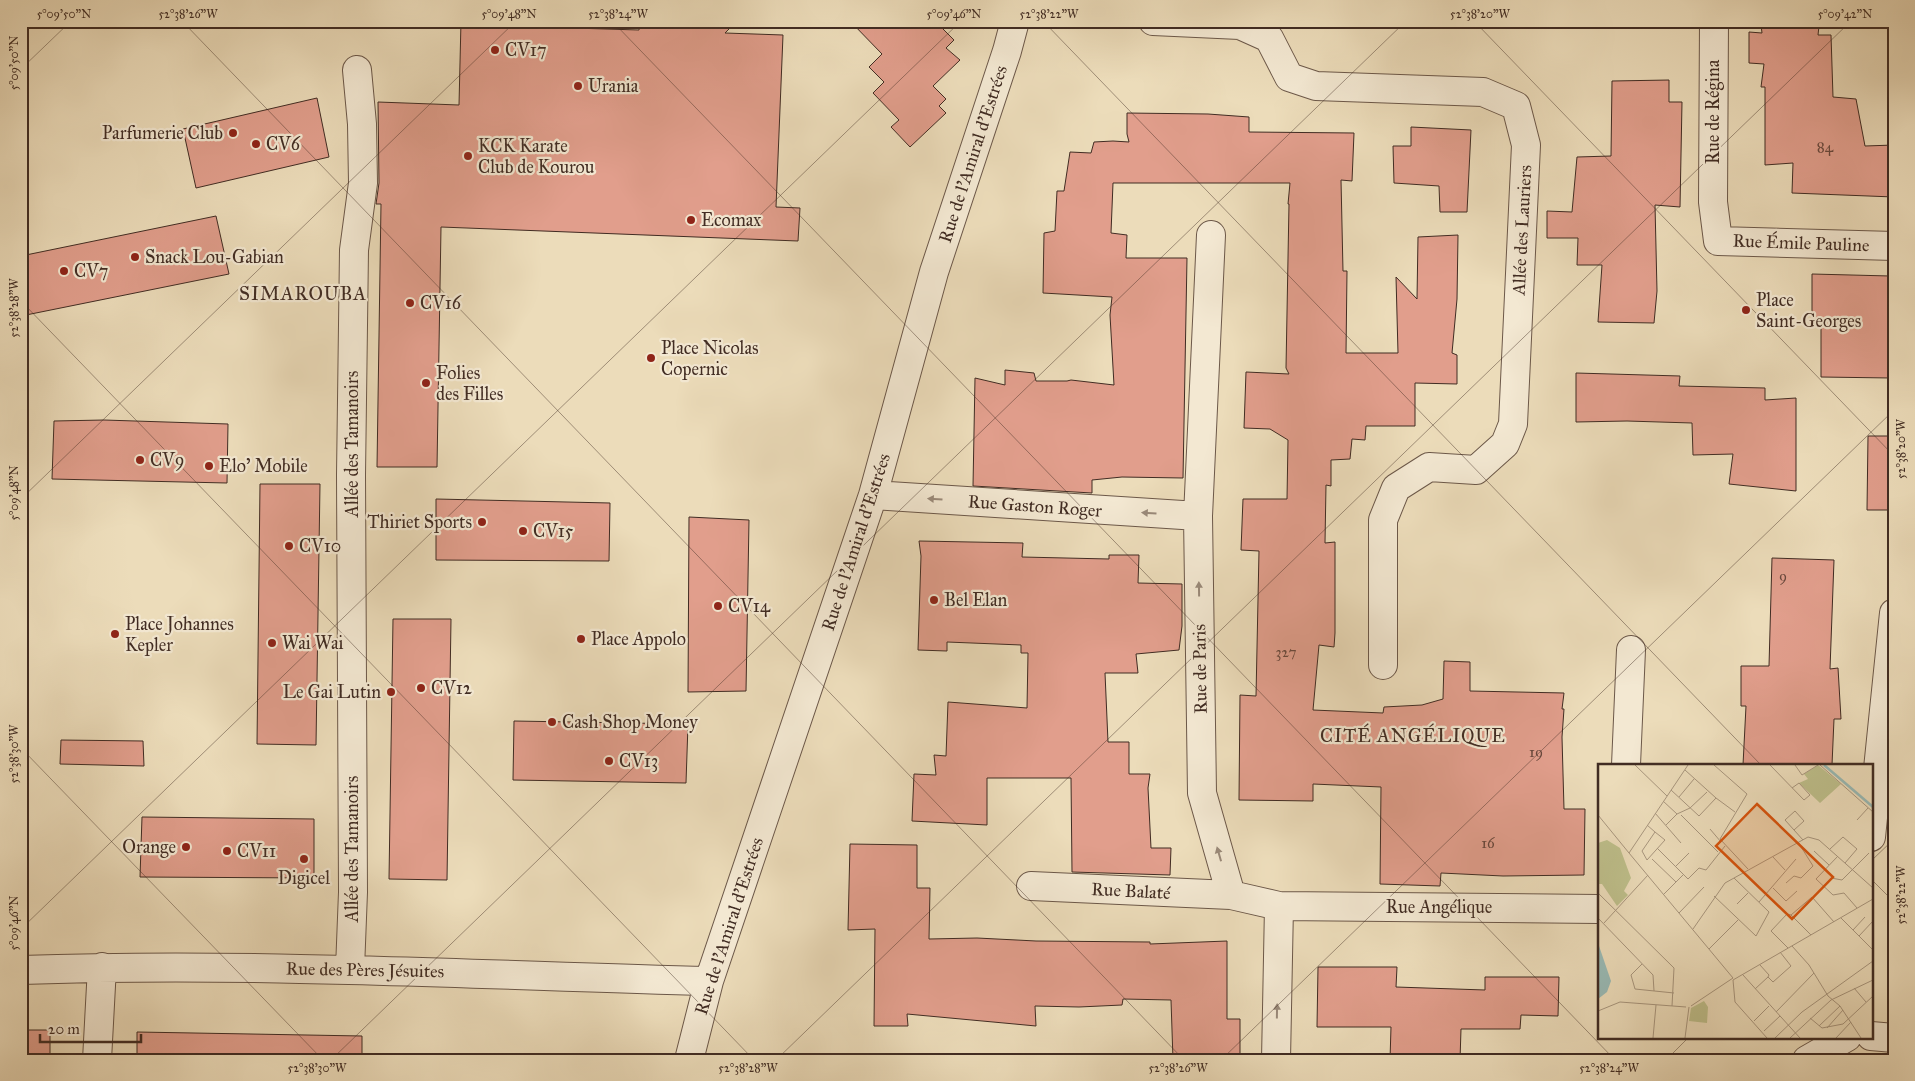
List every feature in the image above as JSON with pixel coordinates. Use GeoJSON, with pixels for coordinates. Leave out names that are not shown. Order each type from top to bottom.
{"type":"FeatureCollection","features":[{"type":"Feature","properties":{"kind":"street","name":"Rue de l'Amiral d'Estrées"},"geometry":{"type":"LineString","coordinates":[[689,1060],[709,981],[873,495],[934,272],[1007,51],[1015,21]]}},
{"type":"Feature","properties":{"kind":"street","name":"Allée des Lauriers"},"geometry":{"type":"LineString","coordinates":[[1153,21],[1240,25],[1269,38],[1289,77],[1316,86],[1483,92],[1516,106],[1526,145],[1513,424],[1505,444],[1476,470],[1429,467],[1396,488],[1383,520],[1383,665]]}},
{"type":"Feature","properties":{"kind":"street","name":"Rue de Régina"},"geometry":{"type":"LineString","coordinates":[[1713,202],[1714,21]]}},
{"type":"Feature","properties":{"kind":"street","name":"Allée des Tamanoirs"},"geometry":{"type":"LineString","coordinates":[[350,969],[353,892],[351,475],[354,250],[363,183],[362,124],[357,70]]}},
{"type":"Feature","properties":{"kind":"street","name":"Rue Émile Pauline"},"geometry":{"type":"LineString","coordinates":[[1713,202],[1718,241],[1894,246]]}},
{"type":"Feature","properties":{"kind":"street","name":"Rue de Paris"},"geometry":{"type":"LineString","coordinates":[[1211,235],[1198,516],[1202,793],[1231,895]]}},
{"type":"Feature","properties":{"kind":"street","name":"Rue Gaston Roger"},"geometry":{"type":"LineString","coordinates":[[873,495],[1198,516]]}},
{"type":"Feature","properties":{"kind":"street"},"geometry":{"type":"LineString","coordinates":[[1872,827],[1894,613]]}},
{"type":"Feature","properties":{"kind":"street"},"geometry":{"type":"LineString","coordinates":[[1626,764],[1631,650]]}},
{"type":"Feature","properties":{"kind":"street","name":"Rue Balaté"},"geometry":{"type":"LineString","coordinates":[[1031,886],[1231,895]]}},
{"type":"Feature","properties":{"kind":"street"},"geometry":{"type":"LineString","coordinates":[[1231,895],[1280,906],[1276,1060]]}},
{"type":"Feature","properties":{"kind":"street","name":"Rue Angélique"},"geometry":{"type":"LineString","coordinates":[[1280,906],[1598,908]]}},
{"type":"Feature","properties":{"kind":"street","name":"Rue des Pères Jésuites"},"geometry":{"type":"LineString","coordinates":[[21,970],[102,967],[350,969],[709,981]]}},
{"type":"Feature","properties":{"kind":"street"},"geometry":{"type":"LineString","coordinates":[[96,1060],[102,967]]}},
{"type":"Feature","properties":{"kind":"street"},"geometry":{"type":"LineString","coordinates":[[1872,1036],[1894,1038]]}},
{"type":"Feature","properties":{"kind":"street"},"geometry":{"type":"LineString","coordinates":[[1807,1060],[1845,1038]]}},
{"type":"Feature","properties":{"kind":"building"},"geometry":{"type":"Polygon","coordinates":[[[461,21],[539,21],[539,27],[639,30],[640,21],[737,21],[725,33],[783,35],[776,207],[800,208],[798,241],[441,227],[437,467],[377,467],[381,204],[376,204],[379,183],[378,102],[459,105],[461,21]]]}},
{"type":"Feature","properties":{"kind":"building"},"geometry":{"type":"Polygon","coordinates":[[[850,21],[935,21],[954,40],[946,48],[960,60],[933,86],[946,99],[939,106],[946,113],[910,147],[891,127],[899,120],[873,93],[884,82],[869,67],[882,54],[850,21]]]}},
{"type":"Feature","properties":{"kind":"building"},"geometry":{"type":"Polygon","coordinates":[[[1761,25],[1819,26],[1818,35],[1831,35],[1833,97],[1856,99],[1865,146],[1894,145],[1894,197],[1792,193],[1793,163],[1765,165],[1765,87],[1761,87],[1764,64],[1749,63],[1749,32],[1762,33],[1761,25]]]}},
{"type":"Feature","properties":{"kind":"building"},"geometry":{"type":"Polygon","coordinates":[[[1669,80],[1669,102],[1682,102],[1680,207],[1655,205],[1657,291],[1654,323],[1598,322],[1602,265],[1577,265],[1578,238],[1547,238],[1547,211],[1572,212],[1577,157],[1611,156],[1612,81],[1669,80]]]}},
{"type":"Feature","properties":{"kind":"building","name":"CV6"},"geometry":{"type":"Polygon","coordinates":[[[317,98],[329,157],[196,188],[183,129],[317,98]]]}},
{"type":"Feature","properties":{"kind":"building"},"geometry":{"type":"Polygon","coordinates":[[[1127,113],[1208,114],[1249,117],[1249,132],[1354,133],[1352,181],[1341,180],[1343,271],[1347,271],[1346,353],[1398,353],[1396,277],[1417,299],[1418,237],[1458,235],[1457,299],[1452,353],[1457,355],[1457,384],[1415,383],[1415,426],[1366,426],[1365,440],[1352,439],[1350,459],[1331,460],[1331,486],[1326,485],[1325,543],[1335,542],[1334,647],[1319,645],[1313,710],[1383,713],[1384,707],[1422,705],[1443,699],[1444,661],[1470,662],[1470,691],[1564,693],[1562,737],[1564,809],[1585,809],[1584,875],[1503,876],[1441,873],[1440,886],[1380,884],[1381,787],[1313,784],[1313,801],[1239,800],[1240,695],[1256,696],[1259,551],[1241,550],[1243,499],[1287,499],[1288,440],[1270,429],[1244,428],[1246,372],[1289,374],[1286,368],[1288,204],[1290,183],[1113,183],[1111,233],[1127,235],[1126,258],[1187,258],[1183,478],[1122,477],[1092,480],[1092,493],[973,486],[975,378],[1005,385],[1005,370],[1034,373],[1036,381],[1071,380],[1114,385],[1110,315],[1112,297],[1043,293],[1044,233],[1055,231],[1057,191],[1064,191],[1070,152],[1091,153],[1094,142],[1129,142],[1127,113]]]}},
{"type":"Feature","properties":{"kind":"building"},"geometry":{"type":"Polygon","coordinates":[[[1411,127],[1471,130],[1467,212],[1440,212],[1439,186],[1394,183],[1393,146],[1411,146],[1411,127]]]}},
{"type":"Feature","properties":{"kind":"building"},"geometry":{"type":"Polygon","coordinates":[[[216,216],[229,274],[21,316],[21,256],[216,216]]]}},
{"type":"Feature","properties":{"kind":"building"},"geometry":{"type":"Polygon","coordinates":[[[1812,274],[1890,276],[1888,326],[1892,325],[1891,378],[1821,377],[1821,326],[1812,325],[1812,274]]]}},
{"type":"Feature","properties":{"kind":"building"},"geometry":{"type":"Polygon","coordinates":[[[1576,373],[1680,376],[1679,386],[1765,388],[1765,400],[1796,398],[1796,491],[1729,484],[1733,454],[1693,455],[1692,423],[1576,422],[1576,373]]]}},
{"type":"Feature","properties":{"kind":"building","name":"CV9"},"geometry":{"type":"Polygon","coordinates":[[[104,420],[228,424],[227,483],[52,479],[54,421],[104,420]]]}},
{"type":"Feature","properties":{"kind":"building"},"geometry":{"type":"Polygon","coordinates":[[[1868,436],[1894,436],[1894,510],[1867,510],[1868,436]]]}},
{"type":"Feature","properties":{"kind":"building","name":"CV10"},"geometry":{"type":"Polygon","coordinates":[[[260,484],[320,484],[316,745],[257,744],[260,484]]]}},
{"type":"Feature","properties":{"kind":"building","name":"CV15"},"geometry":{"type":"Polygon","coordinates":[[[436,499],[610,503],[609,561],[436,560],[436,499]]]}},
{"type":"Feature","properties":{"kind":"building","name":"CV14"},"geometry":{"type":"Polygon","coordinates":[[[689,517],[749,520],[746,691],[688,692],[689,517]]]}},
{"type":"Feature","properties":{"kind":"building"},"geometry":{"type":"Polygon","coordinates":[[[919,541],[1023,543],[1022,557],[1109,559],[1109,555],[1139,555],[1138,583],[1182,584],[1182,626],[1179,650],[1136,654],[1138,673],[1105,673],[1108,742],[1129,742],[1129,774],[1150,774],[1148,788],[1151,848],[1171,848],[1170,875],[1072,872],[1071,778],[987,778],[987,825],[912,821],[914,774],[936,775],[934,755],[946,756],[948,702],[1027,708],[1028,653],[1021,653],[1021,645],[947,642],[947,651],[918,650],[921,556],[919,541]]]}},
{"type":"Feature","properties":{"kind":"building"},"geometry":{"type":"Polygon","coordinates":[[[1772,558],[1834,560],[1830,669],[1838,668],[1841,719],[1834,719],[1832,764],[1743,764],[1746,706],[1741,706],[1741,666],[1769,666],[1772,558]]]}},
{"type":"Feature","properties":{"kind":"building","name":"CV12"},"geometry":{"type":"Polygon","coordinates":[[[393,619],[451,619],[447,880],[389,879],[393,619]]]}},
{"type":"Feature","properties":{"kind":"building","name":"CV13"},"geometry":{"type":"Polygon","coordinates":[[[514,721],[688,724],[686,783],[513,780],[514,721]]]}},
{"type":"Feature","properties":{"kind":"building"},"geometry":{"type":"Polygon","coordinates":[[[61,740],[143,741],[144,766],[60,764],[61,740]]]}},
{"type":"Feature","properties":{"kind":"building","name":"CV11"},"geometry":{"type":"Polygon","coordinates":[[[142,817],[314,819],[314,878],[140,877],[142,817]]]}},
{"type":"Feature","properties":{"kind":"building"},"geometry":{"type":"Polygon","coordinates":[[[850,844],[917,845],[917,888],[930,888],[929,939],[977,938],[1036,941],[1150,942],[1150,944],[1227,941],[1227,1019],[1240,1019],[1240,1060],[1173,1060],[1171,1000],[1123,999],[1122,1005],[1079,1007],[1035,1006],[1036,1026],[907,1014],[908,1026],[874,1026],[875,929],[848,930],[850,844]]]}},
{"type":"Feature","properties":{"kind":"building"},"geometry":{"type":"Polygon","coordinates":[[[1318,967],[1397,967],[1396,987],[1485,990],[1485,977],[1559,977],[1558,1016],[1521,1015],[1520,1029],[1461,1029],[1460,1060],[1390,1060],[1391,1027],[1317,1027],[1318,967]]]}},
{"type":"Feature","properties":{"kind":"building"},"geometry":{"type":"Polygon","coordinates":[[[21,1030],[50,1030],[50,1060],[21,1060],[21,1030]]]}},
{"type":"Feature","properties":{"kind":"building"},"geometry":{"type":"Polygon","coordinates":[[[137,1032],[362,1036],[362,1060],[137,1060],[137,1032]]]}},
{"type":"Feature","properties":{"kind":"place","name":"CV17"},"geometry":{"type":"Point","coordinates":[495,50]}},
{"type":"Feature","properties":{"kind":"place","name":"Urania"},"geometry":{"type":"Point","coordinates":[578,86]}},
{"type":"Feature","properties":{"kind":"place","name":"Parfumerie Club"},"geometry":{"type":"Point","coordinates":[233,133]}},
{"type":"Feature","properties":{"kind":"place","name":"CV6"},"geometry":{"type":"Point","coordinates":[256,144]}},
{"type":"Feature","properties":{"kind":"place","name":"KCK Karate Club de Kourou"},"geometry":{"type":"Point","coordinates":[468,156]}},
{"type":"Feature","properties":{"kind":"place","name":"Ecomax"},"geometry":{"type":"Point","coordinates":[691,220]}},
{"type":"Feature","properties":{"kind":"place","name":"Snack Lou-Gabian"},"geometry":{"type":"Point","coordinates":[135,257]}},
{"type":"Feature","properties":{"kind":"place","name":"CV7"},"geometry":{"type":"Point","coordinates":[64,271]}},
{"type":"Feature","properties":{"kind":"place","name":"CV16"},"geometry":{"type":"Point","coordinates":[410,303]}},
{"type":"Feature","properties":{"kind":"place","name":"Place Saint-Georges"},"geometry":{"type":"Point","coordinates":[1746,310]}},
{"type":"Feature","properties":{"kind":"place","name":"Place Nicolas Copernic"},"geometry":{"type":"Point","coordinates":[651,358]}},
{"type":"Feature","properties":{"kind":"place","name":"Folies des Filles"},"geometry":{"type":"Point","coordinates":[426,383]}},
{"type":"Feature","properties":{"kind":"place","name":"CV9"},"geometry":{"type":"Point","coordinates":[140,460]}},
{"type":"Feature","properties":{"kind":"place","name":"Elo' Mobile"},"geometry":{"type":"Point","coordinates":[209,466]}},
{"type":"Feature","properties":{"kind":"place","name":"Thiriet Sports"},"geometry":{"type":"Point","coordinates":[482,522]}},
{"type":"Feature","properties":{"kind":"place","name":"CV15"},"geometry":{"type":"Point","coordinates":[523,531]}},
{"type":"Feature","properties":{"kind":"place","name":"CV10"},"geometry":{"type":"Point","coordinates":[289,546]}},
{"type":"Feature","properties":{"kind":"place","name":"Bel Elan"},"geometry":{"type":"Point","coordinates":[934,600]}},
{"type":"Feature","properties":{"kind":"place","name":"CV14"},"geometry":{"type":"Point","coordinates":[718,606]}},
{"type":"Feature","properties":{"kind":"place","name":"Place Johannes Kepler"},"geometry":{"type":"Point","coordinates":[115,634]}},
{"type":"Feature","properties":{"kind":"place","name":"Place Appolo"},"geometry":{"type":"Point","coordinates":[581,639]}},
{"type":"Feature","properties":{"kind":"place","name":"Wai Wai"},"geometry":{"type":"Point","coordinates":[272,643]}},
{"type":"Feature","properties":{"kind":"place","name":"CV12"},"geometry":{"type":"Point","coordinates":[421,688]}},
{"type":"Feature","properties":{"kind":"place","name":"Le Gai Lutin"},"geometry":{"type":"Point","coordinates":[391,692]}},
{"type":"Feature","properties":{"kind":"place","name":"Cash Shop Money"},"geometry":{"type":"Point","coordinates":[552,722]}},
{"type":"Feature","properties":{"kind":"place","name":"CV13"},"geometry":{"type":"Point","coordinates":[609,761]}},
{"type":"Feature","properties":{"kind":"place","name":"Orange"},"geometry":{"type":"Point","coordinates":[186,847]}},
{"type":"Feature","properties":{"kind":"place","name":"CV11"},"geometry":{"type":"Point","coordinates":[227,851]}},
{"type":"Feature","properties":{"kind":"place","name":"Digicel"},"geometry":{"type":"Point","coordinates":[304,859]}},
{"type":"Feature","properties":{"kind":"district","name":"SIMAROUBA"},"geometry":{"type":"Point","coordinates":[303,293]}},
{"type":"Feature","properties":{"kind":"district","name":"CITÉ ANGÉLIQUE"},"geometry":{"type":"Point","coordinates":[1413,735]}}]}
